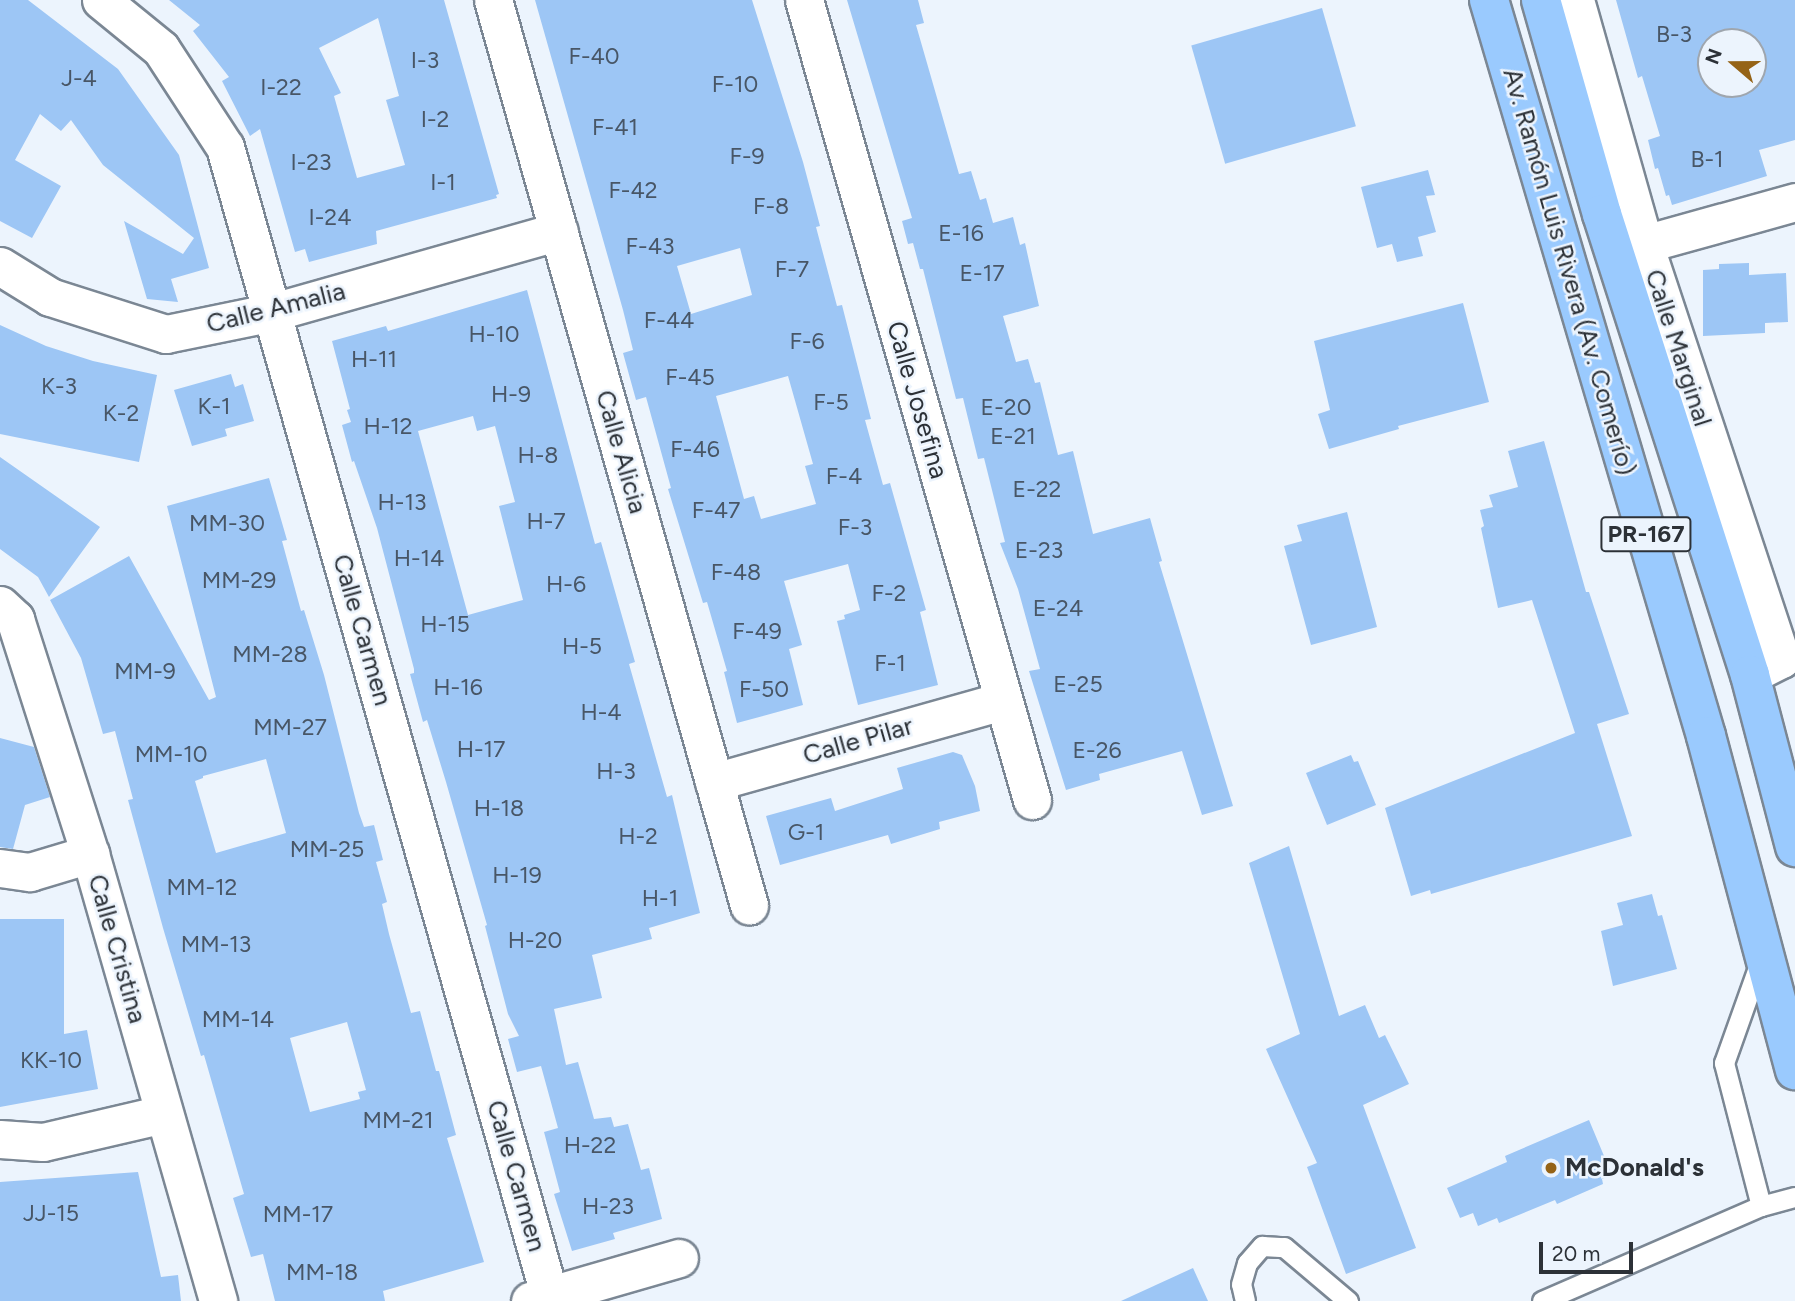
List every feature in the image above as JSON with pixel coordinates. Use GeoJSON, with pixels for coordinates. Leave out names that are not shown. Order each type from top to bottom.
{"type":"FeatureCollection","features":[{"type":"Feature","properties":{"kind":"main road","name":"Av. Ramón Luis Rivera (Av. Comerío)"},"geometry":{"type":"LineString","coordinates":[[1489,0],[1706,736],[1795,1070]]}},
{"type":"Feature","properties":{"kind":"main road","name":"Av. Ramón Luis Rivera (Av. Comerío)"},"geometry":{"type":"LineString","coordinates":[[1541,0],[1602,214],[1749,675],[1795,847]]}},
{"type":"Feature","properties":{"kind":"street","name":"Calle Carmen"},"geometry":{"type":"LineString","coordinates":[[101,0],[161,49],[225,147],[273,312],[544,1299]]}},
{"type":"Feature","properties":{"kind":"street","name":"Calle Alicia"},"geometry":{"type":"LineString","coordinates":[[493,0],[749,905]]}},
{"type":"Feature","properties":{"kind":"street","name":"Calle Josefina"},"geometry":{"type":"LineString","coordinates":[[804,0],[1032,800]]}},
{"type":"Feature","properties":{"kind":"street","name":"Calle Marginal"},"geometry":{"type":"LineString","coordinates":[[1575,0],[1644,244],[1781,659],[1749,675]]}},
{"type":"Feature","properties":{"kind":"street"},"geometry":{"type":"LineString","coordinates":[[1644,244],[1795,202]]}},
{"type":"Feature","properties":{"kind":"street","name":"Calle Amalia"},"geometry":{"type":"LineString","coordinates":[[0,266],[50,297],[166,334],[273,312],[559,231]]}},
{"type":"Feature","properties":{"kind":"street","name":"Calle Cristina"},"geometry":{"type":"LineString","coordinates":[[0,605],[15,619],[90,854],[218,1301]]}},
{"type":"Feature","properties":{"kind":"street","name":"Calle Pilar"},"geometry":{"type":"LineString","coordinates":[[715,782],[1002,701]]}},
{"type":"Feature","properties":{"kind":"street"},"geometry":{"type":"LineString","coordinates":[[0,868],[30,872],[90,854]]}},
{"type":"Feature","properties":{"kind":"street"},"geometry":{"type":"LineString","coordinates":[[0,1139],[43,1142],[163,1114]]}},
{"type":"Feature","properties":{"kind":"street"},"geometry":{"type":"LineString","coordinates":[[544,1299],[679,1258]]}},
{"type":"Feature","properties":{"kind":"lane"},"geometry":{"type":"LineString","coordinates":[[1761,1206],[1724,1063],[1763,954]]}},
{"type":"Feature","properties":{"kind":"lane"},"geometry":{"type":"LineString","coordinates":[[1542,1301],[1761,1206],[1795,1197]]}},
{"type":"Feature","properties":{"kind":"lane"},"geometry":{"type":"LineString","coordinates":[[1245,1301],[1241,1284],[1247,1263],[1262,1246],[1284,1247],[1348,1301]]}},
{"type":"Feature","properties":{"kind":"building"},"geometry":{"type":"Polygon","coordinates":[[[0,0],[28,0],[118,69],[179,155],[209,268],[171,279],[178,302],[147,299],[124,221],[183,254],[194,238],[103,165],[71,120],[61,131],[40,114],[15,160],[61,186],[32,238],[0,221],[0,0]]]}},
{"type":"Feature","properties":{"kind":"building"},"geometry":{"type":"Polygon","coordinates":[[[169,0],[444,0],[499,194],[496,195],[497,198],[376,231],[377,244],[309,262],[305,249],[295,252],[260,129],[250,136],[222,81],[229,77],[193,31],[200,25],[169,0]],[[378,18],[319,48],[341,93],[334,96],[357,178],[405,165],[386,100],[399,96],[378,18]]]}},
{"type":"Feature","properties":{"kind":"building"},"geometry":{"type":"Polygon","coordinates":[[[535,0],[752,0],[803,162],[820,226],[816,227],[837,306],[842,305],[871,419],[865,420],[883,485],[890,483],[926,610],[920,612],[938,685],[858,705],[837,621],[845,619],[844,615],[860,610],[848,564],[784,581],[802,645],[789,649],[803,705],[737,723],[724,672],[727,671],[707,602],[703,603],[668,489],[671,488],[646,397],[636,400],[623,353],[633,350],[535,0]],[[740,248],[677,266],[691,314],[752,295],[740,248]],[[788,376],[716,396],[744,499],[754,496],[761,519],[816,504],[805,466],[813,464],[788,376]]]}},
{"type":"Feature","properties":{"kind":"building"},"geometry":{"type":"Polygon","coordinates":[[[847,0],[918,0],[924,23],[916,25],[959,174],[971,171],[980,200],[986,198],[993,223],[1013,217],[1020,245],[1025,243],[1039,306],[1003,316],[1016,362],[1028,359],[1035,383],[1040,382],[1058,455],[1073,451],[1093,534],[1150,518],[1162,561],[1159,562],[1233,806],[1202,815],[1182,751],[1099,774],[1100,780],[1066,790],[1029,671],[1040,669],[1018,589],[1000,543],[1005,542],[984,458],[978,459],[963,398],[956,399],[923,269],[920,269],[913,243],[908,244],[902,221],[912,218],[847,0]]]}},
{"type":"Feature","properties":{"kind":"building"},"geometry":{"type":"Polygon","coordinates":[[[1616,0],[1795,0],[1795,140],[1759,150],[1767,176],[1672,205],[1669,195],[1666,196],[1658,168],[1655,169],[1648,140],[1660,136],[1642,76],[1638,78],[1616,0]]]}},
{"type":"Feature","properties":{"kind":"building"},"geometry":{"type":"Polygon","coordinates":[[[1322,8],[1356,126],[1225,164],[1191,45],[1322,8]]]}},
{"type":"Feature","properties":{"kind":"building"},"geometry":{"type":"Polygon","coordinates":[[[1428,170],[1435,195],[1426,196],[1436,232],[1418,237],[1423,256],[1397,262],[1392,244],[1377,248],[1361,187],[1428,170]]]}},
{"type":"Feature","properties":{"kind":"building"},"geometry":{"type":"Polygon","coordinates":[[[1749,263],[1749,275],[1786,273],[1788,322],[1765,323],[1765,333],[1703,336],[1703,270],[1719,269],[1719,264],[1749,263]]]}},
{"type":"Feature","properties":{"kind":"building"},"geometry":{"type":"Polygon","coordinates":[[[527,290],[595,544],[601,542],[635,662],[629,664],[667,797],[672,795],[700,913],[649,928],[652,939],[592,955],[602,998],[554,1009],[566,1065],[578,1062],[594,1119],[611,1117],[614,1127],[628,1124],[641,1170],[649,1168],[662,1219],[613,1233],[615,1239],[572,1251],[554,1194],[560,1192],[544,1132],[558,1128],[541,1066],[517,1072],[508,1039],[519,1036],[508,1014],[485,926],[487,925],[427,720],[423,722],[410,674],[414,673],[414,669],[377,528],[354,461],[352,462],[342,425],[351,422],[347,410],[350,409],[332,341],[386,326],[388,331],[527,290]],[[473,416],[418,431],[468,615],[523,600],[499,506],[515,502],[495,426],[477,431],[473,416]]]}},
{"type":"Feature","properties":{"kind":"building"},"geometry":{"type":"Polygon","coordinates":[[[1463,303],[1489,402],[1398,426],[1399,429],[1329,449],[1318,414],[1330,410],[1314,341],[1463,303]]]}},
{"type":"Feature","properties":{"kind":"building"},"geometry":{"type":"Polygon","coordinates":[[[0,325],[46,346],[93,361],[157,375],[139,462],[0,434],[0,325]]]}},
{"type":"Feature","properties":{"kind":"building"},"geometry":{"type":"Polygon","coordinates":[[[231,374],[235,387],[243,384],[254,421],[225,429],[227,436],[192,446],[174,390],[231,374]]]}},
{"type":"Feature","properties":{"kind":"building"},"geometry":{"type":"Polygon","coordinates":[[[1544,441],[1586,592],[1589,592],[1629,714],[1597,724],[1632,836],[1431,894],[1430,890],[1411,896],[1385,808],[1575,733],[1532,600],[1498,608],[1481,528],[1484,526],[1480,510],[1493,507],[1489,495],[1518,487],[1508,451],[1544,441]]]}},
{"type":"Feature","properties":{"kind":"building"},"geometry":{"type":"Polygon","coordinates":[[[0,457],[100,527],[49,597],[38,577],[0,549],[0,457]]]}},
{"type":"Feature","properties":{"kind":"building"},"geometry":{"type":"Polygon","coordinates":[[[269,478],[287,540],[282,541],[301,611],[304,610],[324,675],[359,813],[364,827],[374,825],[383,860],[376,862],[387,902],[382,904],[389,934],[411,1013],[420,1011],[436,1071],[439,1071],[456,1135],[447,1138],[484,1262],[383,1291],[385,1301],[275,1301],[263,1254],[251,1257],[233,1198],[244,1194],[204,1055],[201,1056],[163,928],[128,800],[133,799],[115,731],[103,734],[81,658],[50,600],[129,556],[209,700],[216,697],[167,506],[269,478]],[[266,759],[203,776],[195,781],[216,853],[286,833],[266,759]],[[347,1022],[290,1038],[310,1112],[360,1099],[358,1092],[366,1090],[347,1022]]]}},
{"type":"Feature","properties":{"kind":"building"},"geometry":{"type":"Polygon","coordinates":[[[1347,512],[1377,627],[1311,645],[1284,546],[1302,541],[1297,525],[1347,512]]]}},
{"type":"Feature","properties":{"kind":"building"},"geometry":{"type":"Polygon","coordinates":[[[0,738],[34,747],[50,797],[25,805],[13,849],[0,847],[0,738]]]}},
{"type":"Feature","properties":{"kind":"building"},"geometry":{"type":"Polygon","coordinates":[[[953,752],[962,755],[975,786],[980,811],[939,822],[940,829],[891,844],[888,835],[780,865],[766,816],[831,798],[835,811],[903,789],[897,768],[953,752]]]}},
{"type":"Feature","properties":{"kind":"building"},"geometry":{"type":"Polygon","coordinates":[[[1351,755],[1354,762],[1358,761],[1376,805],[1327,825],[1306,773],[1351,755]]]}},
{"type":"Feature","properties":{"kind":"building"},"geometry":{"type":"Polygon","coordinates":[[[1289,846],[1339,1016],[1365,1005],[1379,1038],[1385,1035],[1409,1084],[1363,1105],[1416,1248],[1346,1274],[1307,1167],[1317,1163],[1266,1049],[1300,1034],[1249,863],[1289,846]]]}},
{"type":"Feature","properties":{"kind":"building"},"geometry":{"type":"Polygon","coordinates":[[[1652,894],[1658,916],[1662,915],[1677,969],[1613,986],[1601,931],[1623,925],[1617,903],[1652,894]]]}},
{"type":"Feature","properties":{"kind":"building"},"geometry":{"type":"Polygon","coordinates":[[[0,919],[64,919],[64,1034],[87,1030],[98,1089],[0,1107],[0,919]]]}},
{"type":"Feature","properties":{"kind":"building","name":"McDonald's"},"geometry":{"type":"Polygon","coordinates":[[[1589,1120],[1612,1175],[1602,1179],[1603,1184],[1557,1204],[1555,1200],[1499,1223],[1497,1218],[1478,1226],[1473,1213],[1460,1218],[1447,1188],[1507,1162],[1505,1156],[1589,1120]]]}},
{"type":"Feature","properties":{"kind":"building"},"geometry":{"type":"Polygon","coordinates":[[[138,1172],[161,1277],[178,1275],[181,1301],[0,1301],[0,1182],[138,1172]]]}},
{"type":"Feature","properties":{"kind":"building"},"geometry":{"type":"Polygon","coordinates":[[[1193,1268],[1208,1301],[1121,1301],[1193,1268]]]}},
{"type":"Feature","properties":{"kind":"place","name":"McDonald's"},"geometry":{"type":"Point","coordinates":[1551,1168]}}]}
